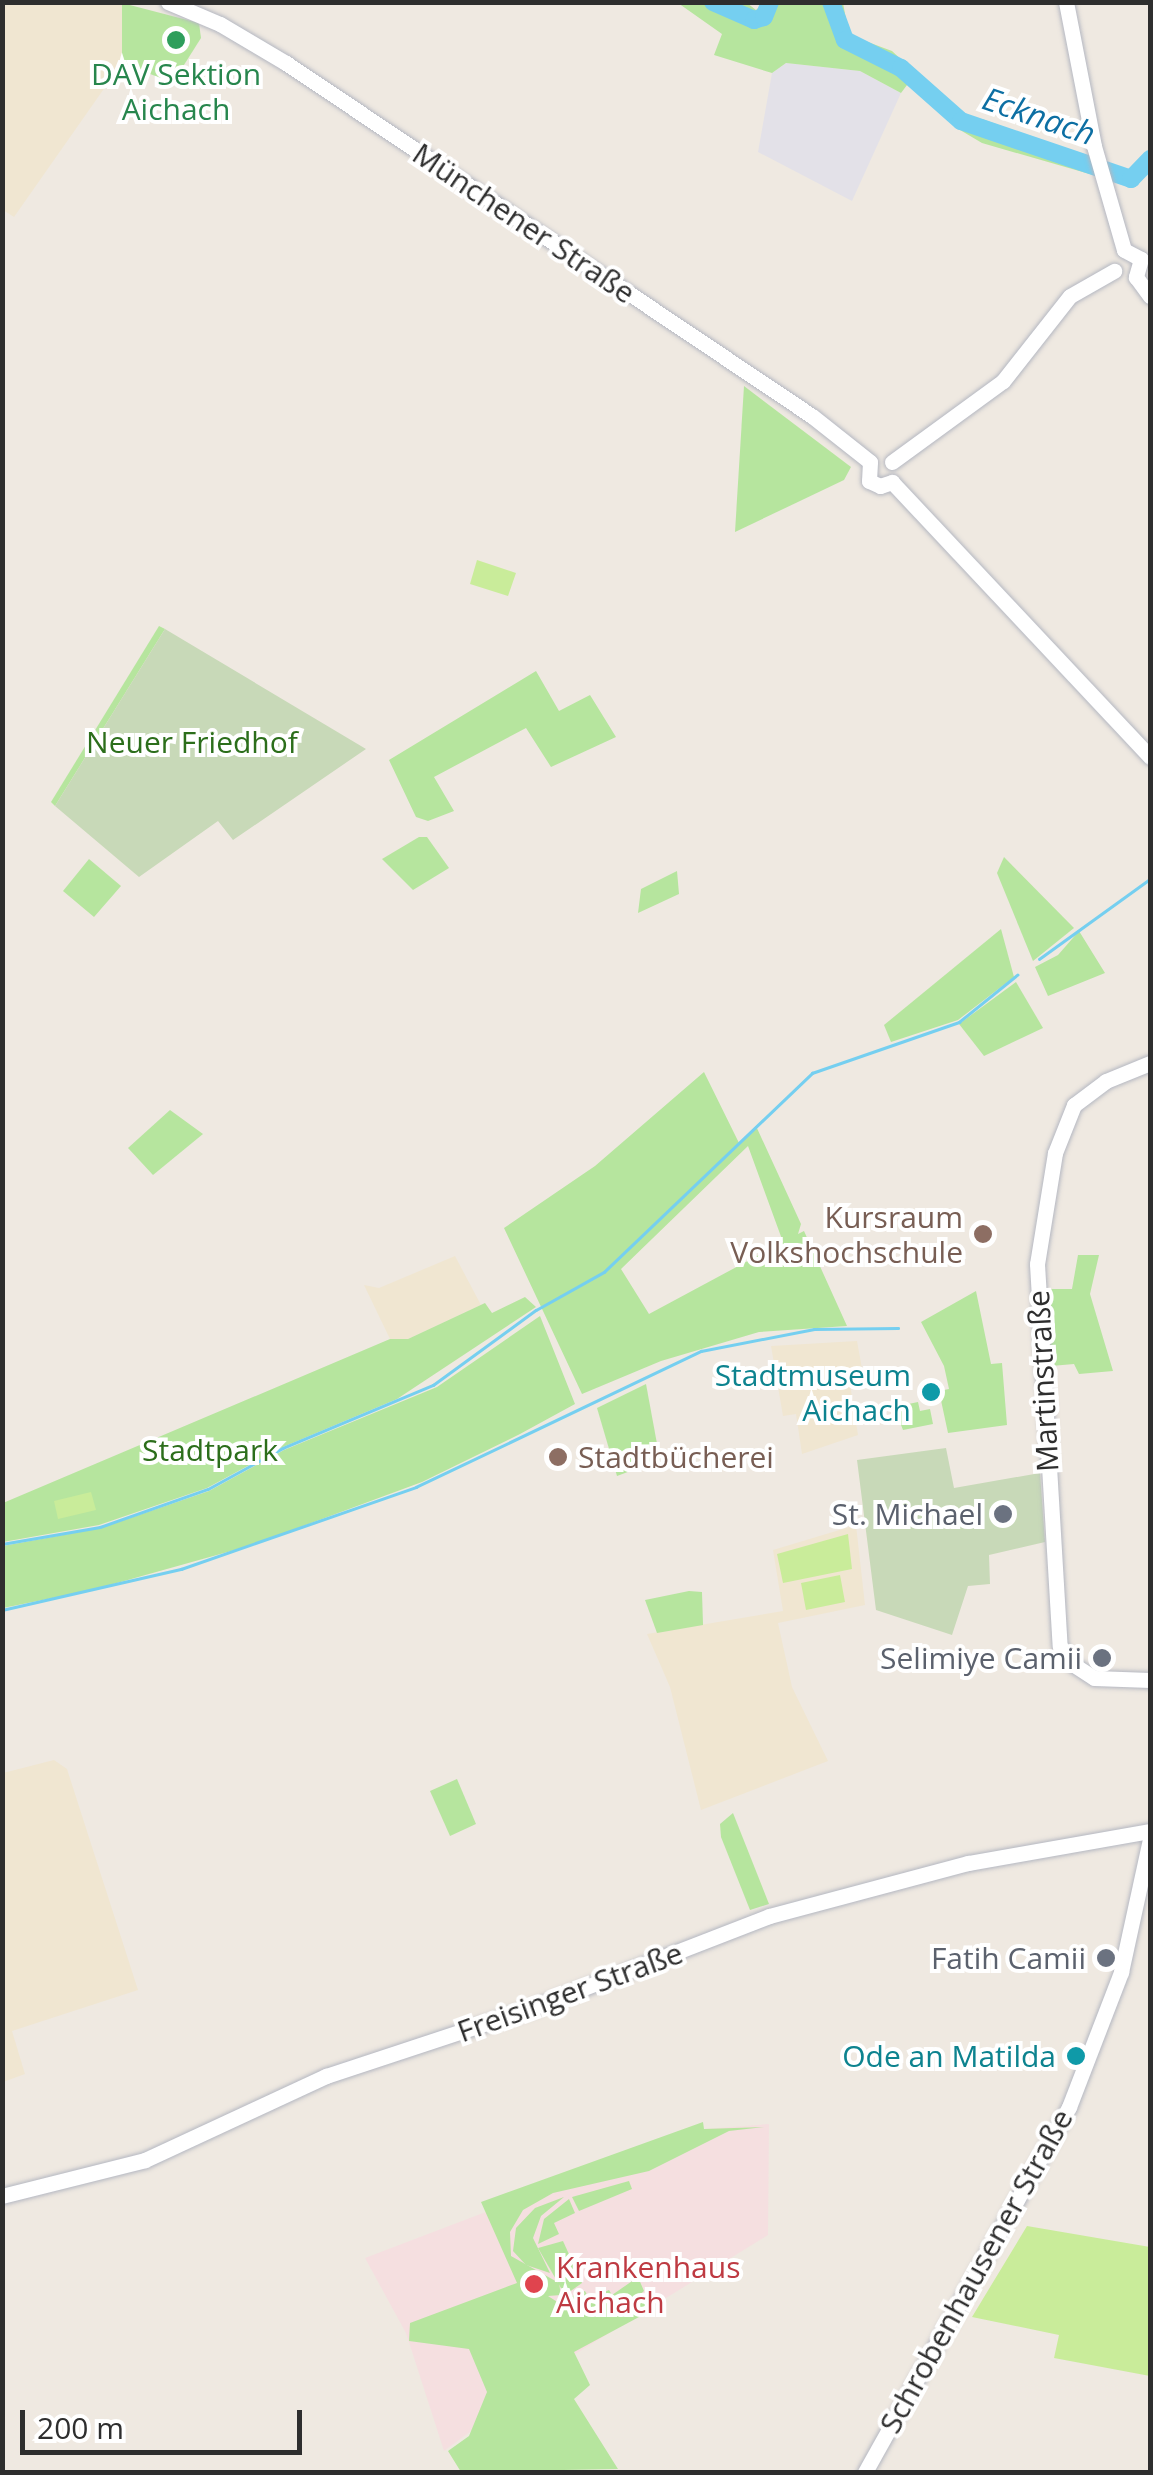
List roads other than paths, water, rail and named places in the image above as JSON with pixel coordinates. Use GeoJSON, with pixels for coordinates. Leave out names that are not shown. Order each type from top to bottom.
{"type":"FeatureCollection","features":[{"type":"Feature","properties":{"kind":"main road","name":"Münchener Straße"},"geometry":{"type":"LineString","coordinates":[[168,2],[220,24],[286,64],[812,416],[870,462],[870,481],[880,486],[892,482],[1150,758]]}},
{"type":"Feature","properties":{"kind":"main road"},"geometry":{"type":"LineString","coordinates":[[1066,2],[1096,158],[1124,250],[1141,260],[1136,277]]}},
{"type":"Feature","properties":{"kind":"main road"},"geometry":{"type":"LineString","coordinates":[[1114,271],[1113,260],[1124,250]]}},
{"type":"Feature","properties":{"kind":"main road"},"geometry":{"type":"LineString","coordinates":[[870,462],[892,462],[1003,381],[1070,296],[1114,271],[1136,277],[1150,296]]}},
{"type":"Feature","properties":{"kind":"main road"},"geometry":{"type":"LineString","coordinates":[[892,462],[892,482]]}},
{"type":"Feature","properties":{"kind":"main road","name":"Martinstraße"},"geometry":{"type":"LineString","coordinates":[[1150,1063],[1092,1088],[1074,1105],[1050,1172],[1037,1280],[1060,1646],[1094,1678],[1150,1680]]}},
{"type":"Feature","properties":{"kind":"main road","name":"Freisinger Straße"},"geometry":{"type":"LineString","coordinates":[[2,2196],[145,2160],[326,2076],[538,2006],[769,1916],[968,1863],[1150,1831]]}},
{"type":"Feature","properties":{"kind":"main road","name":"Schrobenhausener Straße"},"geometry":{"type":"LineString","coordinates":[[865,2472],[1068,2107],[1122,1972],[1150,1839]]}},
{"type":"Feature","properties":{"kind":"waterway","name":"Ecknach"},"geometry":{"type":"LineString","coordinates":[[713,2],[754,20],[764,17],[770,2]]}},
{"type":"Feature","properties":{"kind":"waterway","name":"Ecknach"},"geometry":{"type":"LineString","coordinates":[[831,2],[845,40],[901,68],[961,121],[1131,179],[1150,159]]}},
{"type":"Feature","properties":{"kind":"waterway"},"geometry":{"type":"LineString","coordinates":[[1039,959],[1150,879]]}},
{"type":"Feature","properties":{"kind":"waterway"},"geometry":{"type":"LineString","coordinates":[[2,1544],[100,1527],[208,1489],[283,1448],[433,1385],[536,1310],[604,1272],[812,1073],[959,1022],[1017,975]]}},
{"type":"Feature","properties":{"kind":"waterway"},"geometry":{"type":"LineString","coordinates":[[2,1610],[181,1569],[416,1487],[701,1351],[814,1329],[898,1328]]}},
{"type":"Feature","properties":{"kind":"place","name":"DAV Sektion Aichach"},"geometry":{"type":"Point","coordinates":[176,40]}},
{"type":"Feature","properties":{"kind":"place","name":"Kursraum Volkshochschule"},"geometry":{"type":"Point","coordinates":[983,1234]}},
{"type":"Feature","properties":{"kind":"place","name":"Stadtmuseum Aichach"},"geometry":{"type":"Point","coordinates":[931,1392]}},
{"type":"Feature","properties":{"kind":"place","name":"Stadtbücherei"},"geometry":{"type":"Point","coordinates":[558,1457]}},
{"type":"Feature","properties":{"kind":"place","name":"St. Michael"},"geometry":{"type":"Point","coordinates":[1003,1514]}},
{"type":"Feature","properties":{"kind":"place","name":"Selimiye Camii"},"geometry":{"type":"Point","coordinates":[1102,1658]}},
{"type":"Feature","properties":{"kind":"place","name":"Fatih Camii"},"geometry":{"type":"Point","coordinates":[1106,1958]}},
{"type":"Feature","properties":{"kind":"place","name":"Ode an Matilda"},"geometry":{"type":"Point","coordinates":[1076,2056]}},
{"type":"Feature","properties":{"kind":"place","name":"Krankenhaus Aichach"},"geometry":{"type":"Point","coordinates":[534,2284]}},
{"type":"Feature","properties":{"kind":"park label","name":"Neuer Friedhof"},"geometry":{"type":"Point","coordinates":[192,742]}},
{"type":"Feature","properties":{"kind":"park label","name":"Stadtpark"},"geometry":{"type":"Point","coordinates":[210,1450]}}]}
